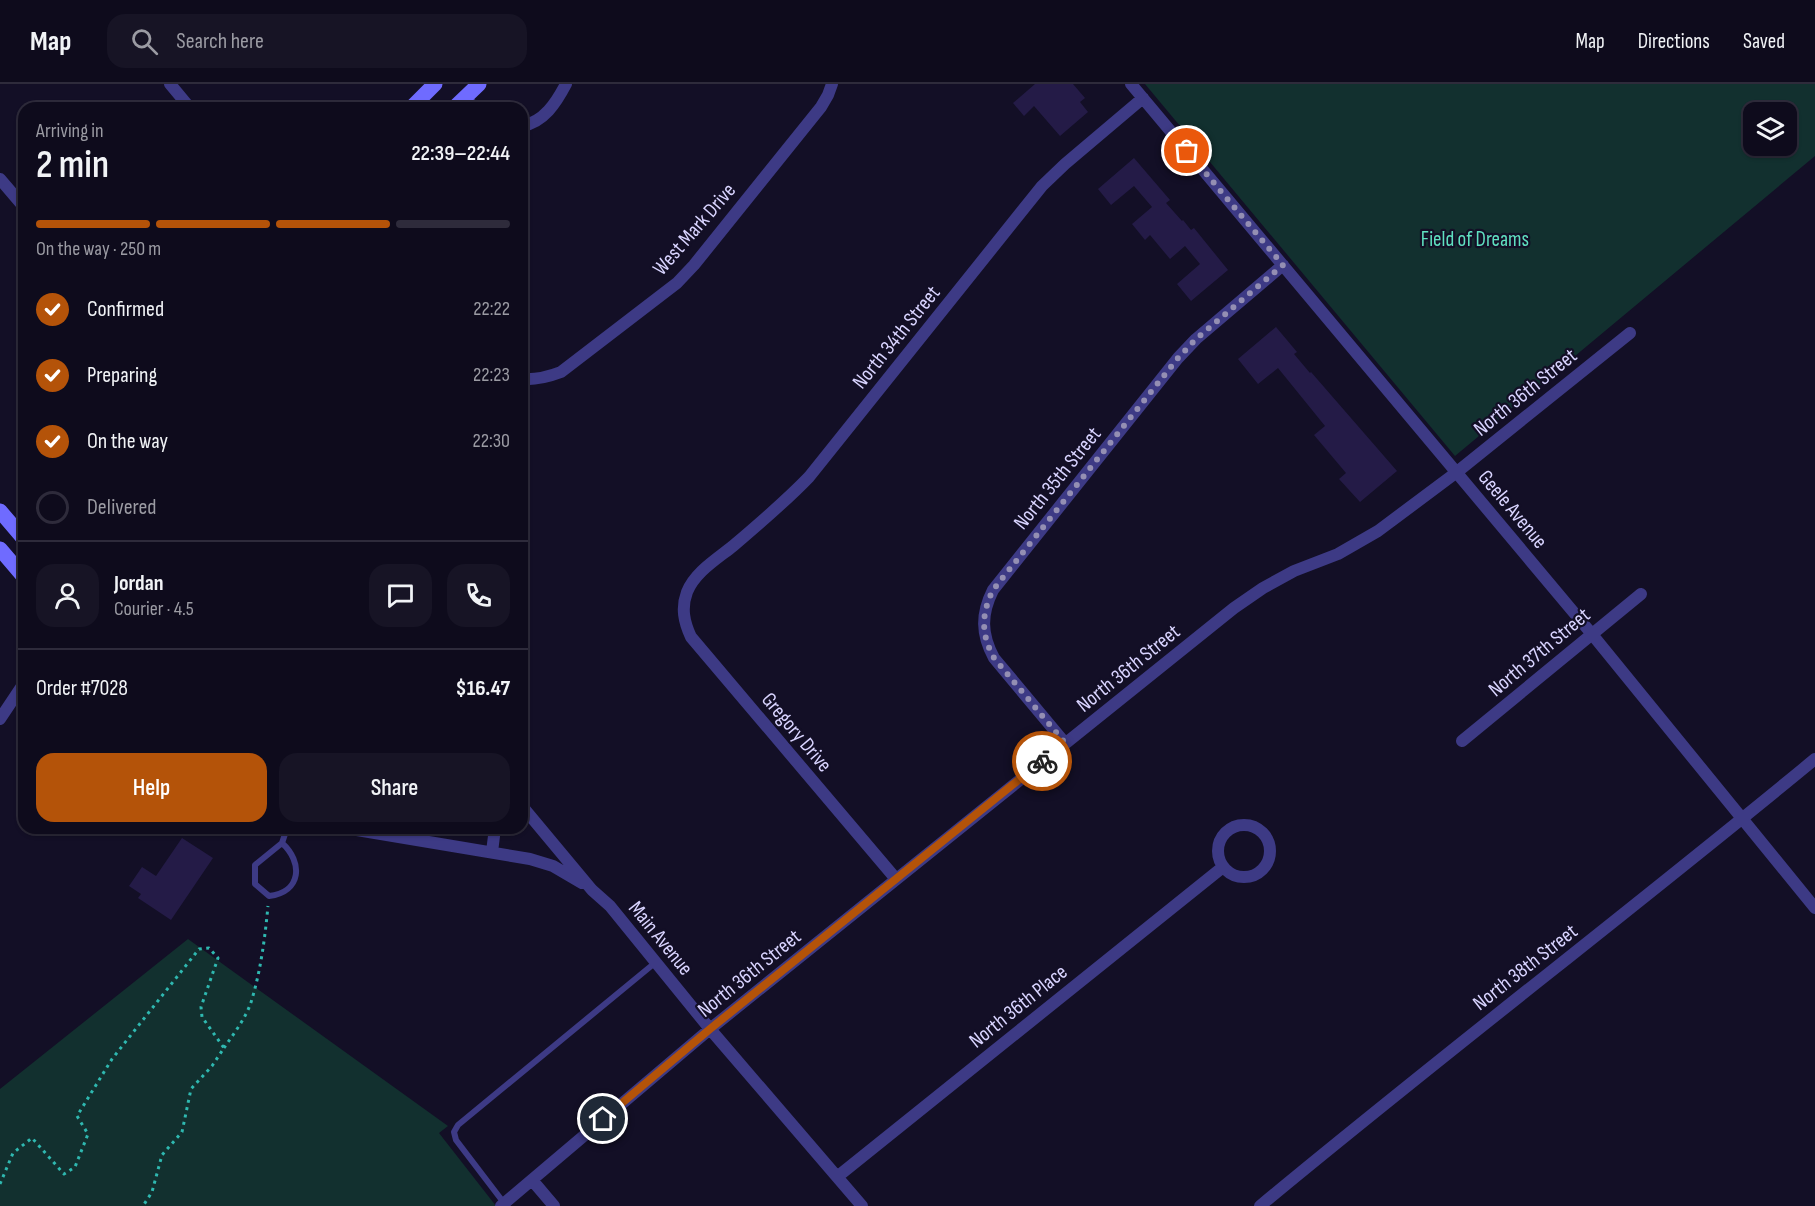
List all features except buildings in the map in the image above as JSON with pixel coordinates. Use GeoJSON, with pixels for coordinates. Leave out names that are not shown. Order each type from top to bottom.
{"type":"FeatureCollection","features":[{"type":"Feature","properties":{"kind":"main road"},"geometry":{"type":"LineString","coordinates":[[417,102],[435,84]]}},
{"type":"Feature","properties":{"kind":"main road"},"geometry":{"type":"LineString","coordinates":[[466,102],[479,84]]}},
{"type":"Feature","properties":{"kind":"main road"},"geometry":{"type":"LineString","coordinates":[[0,511],[18,532]]}},
{"type":"Feature","properties":{"kind":"main road"},"geometry":{"type":"LineString","coordinates":[[0,549],[18,570]]}},
{"type":"Feature","properties":{"kind":"street"},"geometry":{"type":"LineString","coordinates":[[170,84],[185,102]]}},
{"type":"Feature","properties":{"kind":"street"},"geometry":{"type":"LineString","coordinates":[[528,124],[536,121],[547,112],[566,84]]}},
{"type":"Feature","properties":{"kind":"street","name":"West Mark Drive"},"geometry":{"type":"LineString","coordinates":[[528,380],[548,377],[561,372],[677,283],[821,108],[832,84]]}},
{"type":"Feature","properties":{"kind":"street","name":"Geele Avenue"},"geometry":{"type":"LineString","coordinates":[[1131,84],[1591,633],[1815,908]]}},
{"type":"Feature","properties":{"kind":"street","name":"North 34th Street"},"geometry":{"type":"LineString","coordinates":[[684,602],[694,580],[791,496],[809,477],[1042,186],[1143,98]]}},
{"type":"Feature","properties":{"kind":"street"},"geometry":{"type":"LineString","coordinates":[[0,179],[18,200]]}},
{"type":"Feature","properties":{"kind":"street","name":"North 35th Street"},"geometry":{"type":"LineString","coordinates":[[1065,743],[994,658],[987,645],[984,631],[983,616],[987,603],[993,590],[1178,358],[1196,339],[1283,265]]}},
{"type":"Feature","properties":{"kind":"street","name":"North 36th Street"},"geometry":{"type":"LineString","coordinates":[[502,1205],[710,1029],[1234,608],[1263,588],[1294,571],[1338,554],[1378,531],[1457,472],[1630,333]]}},
{"type":"Feature","properties":{"kind":"street","name":"North 37th Street"},"geometry":{"type":"LineString","coordinates":[[1462,741],[1641,594]]}},
{"type":"Feature","properties":{"kind":"street","name":"Gregory Drive"},"geometry":{"type":"LineString","coordinates":[[684,602],[686,625],[691,637],[896,879]]}},
{"type":"Feature","properties":{"kind":"street"},"geometry":{"type":"LineString","coordinates":[[0,719],[18,692]]}},
{"type":"Feature","properties":{"kind":"street","name":"North 38th Street"},"geometry":{"type":"LineString","coordinates":[[1260,1206],[1361,1122],[1815,759]]}},
{"type":"Feature","properties":{"kind":"street","name":"Main Avenue"},"geometry":{"type":"LineString","coordinates":[[528,813],[592,890],[610,906],[710,1029],[862,1206]]}},
{"type":"Feature","properties":{"kind":"street"},"geometry":{"type":"LineString","coordinates":[[1240,826],[1257,829],[1264,835],[1270,851],[1265,867],[1259,872],[1244,877],[1229,872],[1223,867],[1218,850],[1225,834],[1240,826]]}},
{"type":"Feature","properties":{"kind":"street"},"geometry":{"type":"LineString","coordinates":[[382,834],[530,859],[553,866],[592,890]]}},
{"type":"Feature","properties":{"kind":"street"},"geometry":{"type":"LineString","coordinates":[[492,852],[494,834]]}},
{"type":"Feature","properties":{"kind":"street","name":"North 36th Place"},"geometry":{"type":"LineString","coordinates":[[837,1177],[1223,867]]}},
{"type":"Feature","properties":{"kind":"street"},"geometry":{"type":"LineString","coordinates":[[532,1180],[554,1206]]}},
{"type":"Feature","properties":{"kind":"lane"},"geometry":{"type":"LineString","coordinates":[[282,843],[295,865],[296,877],[291,888],[278,895],[269,896],[255,884],[255,865],[282,843],[285,834]]}},
{"type":"Feature","properties":{"kind":"lane"},"geometry":{"type":"LineString","coordinates":[[502,1205],[456,1140],[454,1132],[458,1125],[656,962]]}},
{"type":"Feature","properties":{"kind":"path"},"geometry":{"type":"LineString","coordinates":[[143,1206],[152,1192],[162,1155],[182,1132],[191,1089],[212,1066],[240,1025],[252,1001],[269,896]]}},
{"type":"Feature","properties":{"kind":"path"},"geometry":{"type":"LineString","coordinates":[[0,1184],[13,1153],[32,1138],[64,1174],[75,1167],[88,1134],[77,1116],[112,1059],[199,949],[209,948],[218,958],[201,1007],[202,1017],[224,1048]]}},
{"type":"Feature","properties":{"kind":"green space","name":"Field of Dreams"},"geometry":{"type":"Polygon","coordinates":[[[1145,84],[1815,84],[1815,156],[1455,456],[1145,84]]]}},
{"type":"Feature","properties":{"kind":"green space"},"geometry":{"type":"Polygon","coordinates":[[[188,939],[448,1126],[439,1133],[496,1206],[0,1206],[0,1089],[188,939]]]}},
{"type":"Feature","properties":{"kind":"way so far"},"geometry":{"type":"LineString","coordinates":[[1042,761],[1065,743],[998,664],[987,645],[983,616],[993,590],[1178,358],[1196,339],[1283,265],[1187,151]]}},
{"type":"Feature","properties":{"kind":"route"},"geometry":{"type":"LineString","coordinates":[[603,1119],[710,1029],[1042,761]]}}]}
